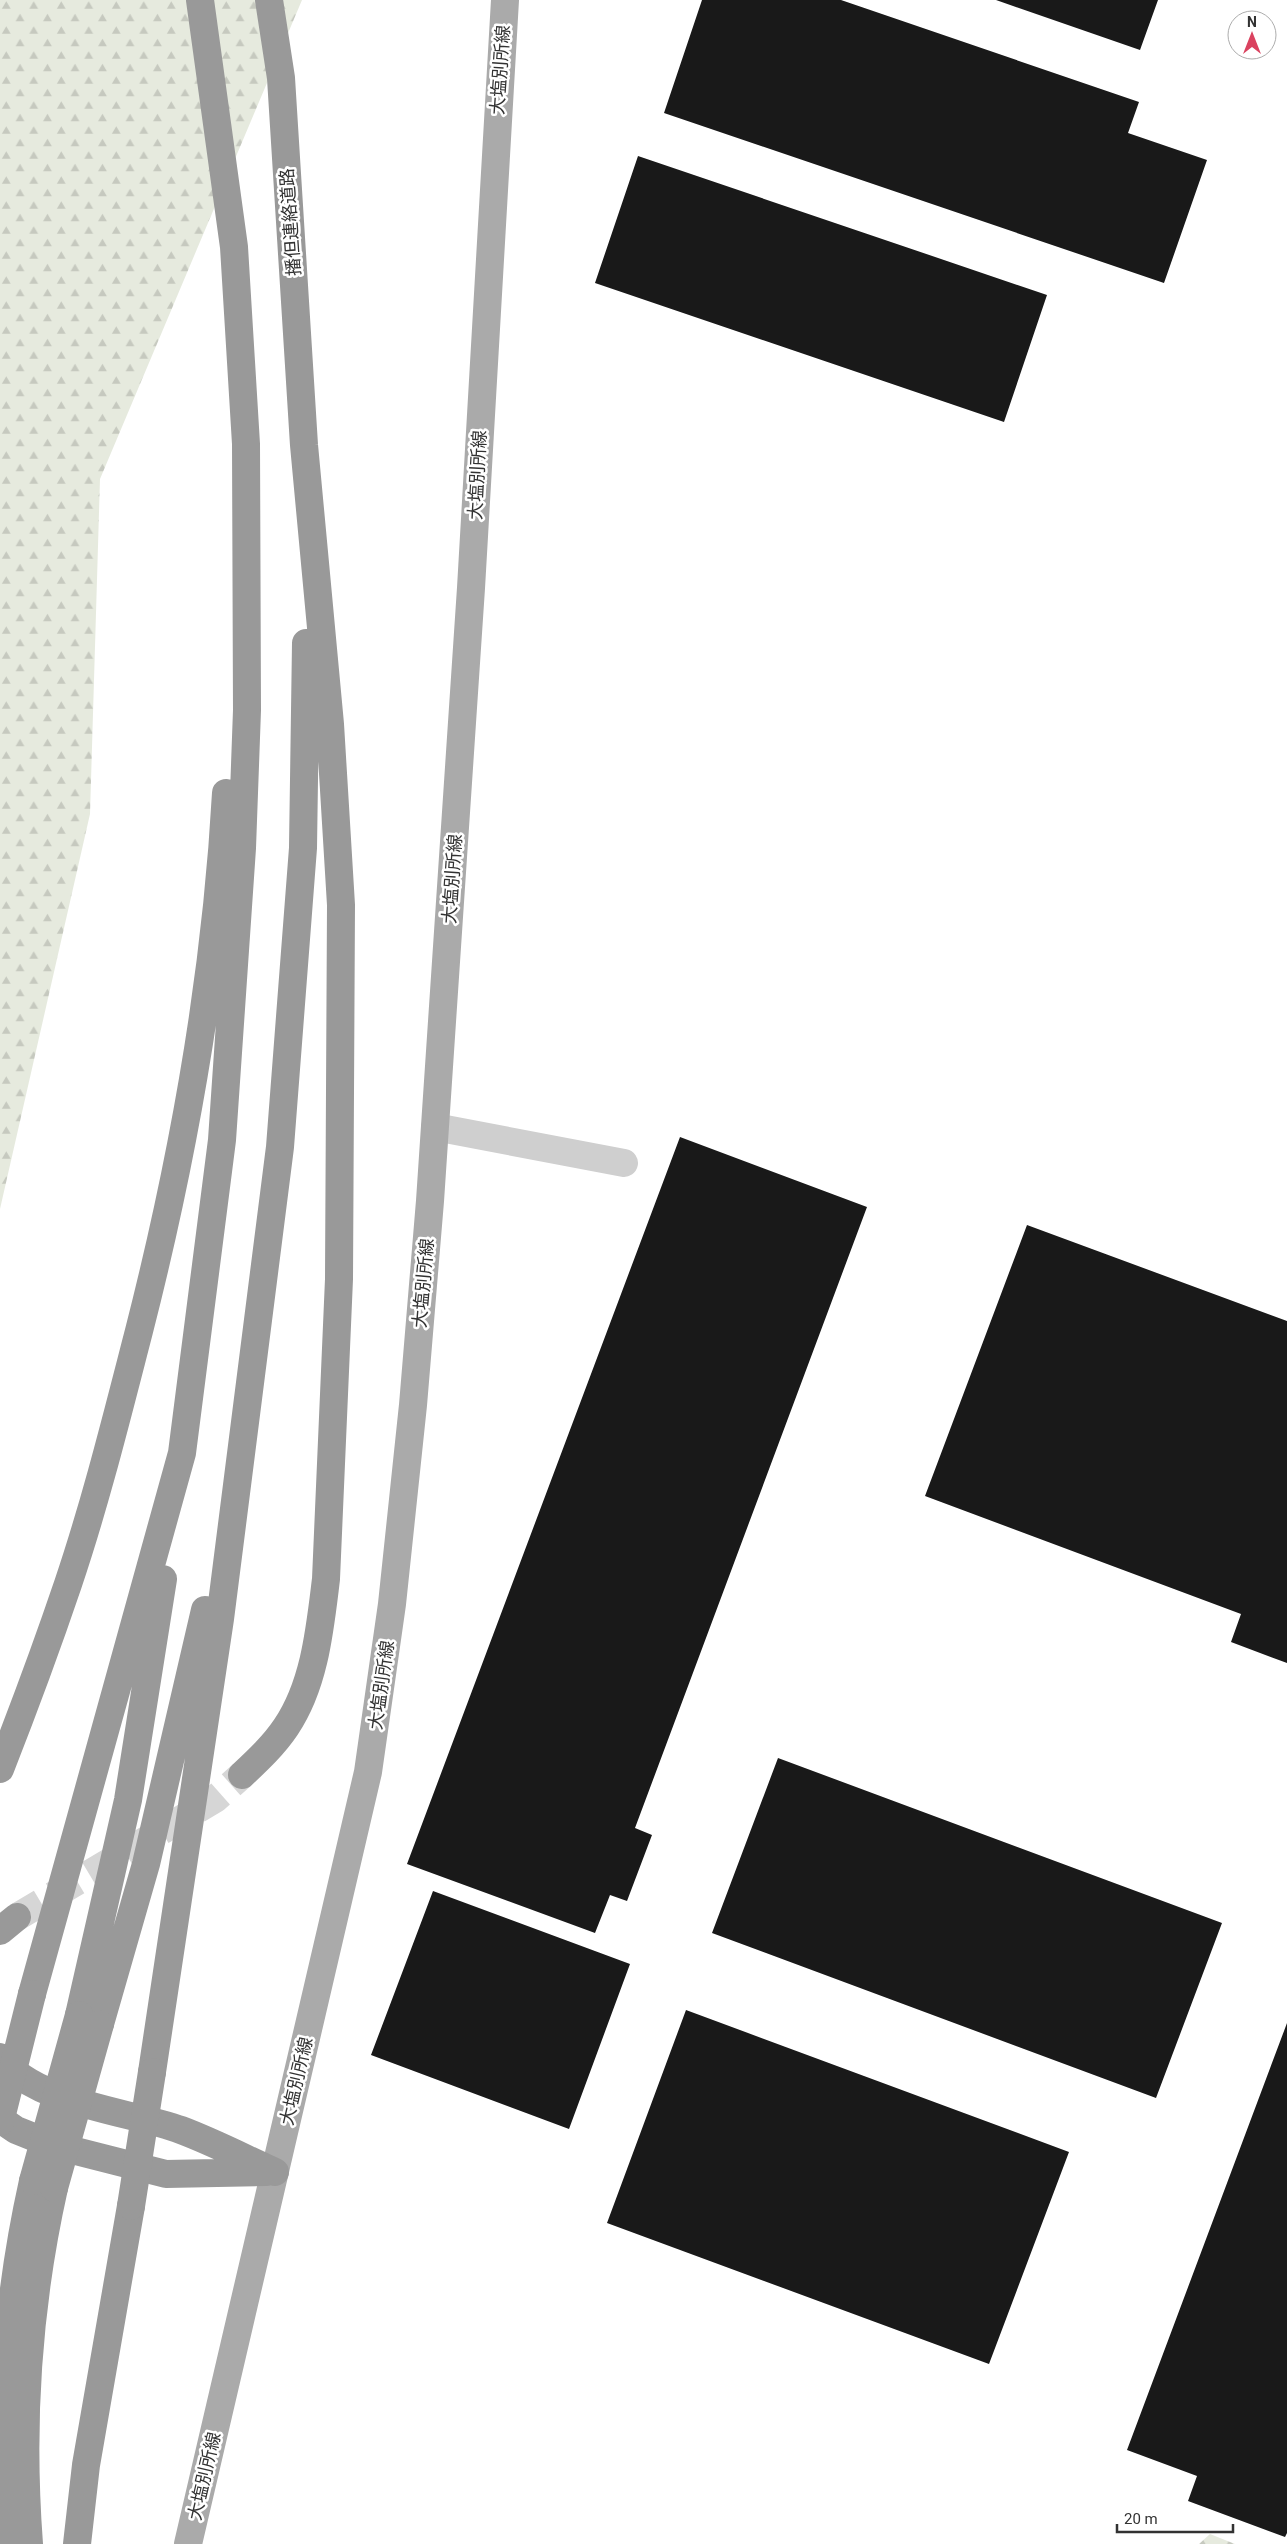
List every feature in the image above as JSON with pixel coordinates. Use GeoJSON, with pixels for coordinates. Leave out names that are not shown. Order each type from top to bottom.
{"type":"FeatureCollection","features":[{"type":"Feature","properties":{"kind":"highway"},"geometry":{"type":"LineString","coordinates":[[90,2020],[128,1800],[182,1452],[222,1140],[234,990],[242,848],[247,710],[246,444],[234,247],[200,0]]}},
{"type":"Feature","properties":{"kind":"highway","name":"播但連絡道路"},"geometry":{"type":"LineString","coordinates":[[269,0],[281,78],[304,445]]}},
{"type":"Feature","properties":{"kind":"highway"},"geometry":{"type":"LineString","coordinates":[[0,1769],[69,1583],[107,1456],[168,1216],[188,1113],[208,985],[223,850],[246,444]]}},
{"type":"Feature","properties":{"kind":"highway"},"geometry":{"type":"LineString","coordinates":[[77,2534],[86,2465],[152,2072],[220,1619],[280,1147],[303,848],[307,713],[304,445]]}},
{"type":"Feature","properties":{"kind":"highway"},"geometry":{"type":"LineString","coordinates":[[242,1775],[266,1753],[287,1726],[302,1693],[321,1626],[329,1529],[339,1279],[341,904],[330,724],[304,445]]}},
{"type":"Feature","properties":{"kind":"highway"},"geometry":{"type":"LineString","coordinates":[[182,1452],[32,1994],[0,2121],[16,2130],[56,2146],[166,2174],[275,2172]]}},
{"type":"Feature","properties":{"kind":"highway"},"geometry":{"type":"LineString","coordinates":[[6,2544],[2,2432],[4,2374],[16,2266],[43,2184],[90,2020],[146,1864],[240,1458]]}},
{"type":"Feature","properties":{"kind":"highway"},"geometry":{"type":"LineString","coordinates":[[0,2057],[6,2066],[34,2083],[70,2100],[181,2130],[275,2172]]}},
{"type":"Feature","properties":{"kind":"highway"},"geometry":{"type":"LineString","coordinates":[[29,2544],[26,2426],[27,2379],[38,2269],[43,2184]]}},
{"type":"Feature","properties":{"kind":"main road","name":"大塩別所線"},"geometry":{"type":"LineString","coordinates":[[188,2544],[368,1772],[392,1604],[412,1415],[435,1127],[472,578],[505,0]]}},
{"type":"Feature","properties":{"kind":"lane"},"geometry":{"type":"LineString","coordinates":[[435,1127],[624,1163]]}},
{"type":"Feature","properties":{"kind":"green space"},"geometry":{"type":"Polygon","coordinates":[[[0,0],[302,0],[100,479],[90,814],[0,1209],[0,0]]]}},
{"type":"Feature","properties":{"kind":"green space"},"geometry":{"type":"Polygon","coordinates":[[[1210,2534],[1235,2544],[1199,2544],[1210,2534]]]}},
{"type":"Feature","properties":{"kind":"building"},"geometry":{"type":"Polygon","coordinates":[[[702,0],[841,0],[1139,102],[1128,133],[1207,160],[1164,283],[664,113],[702,0]]]}},
{"type":"Feature","properties":{"kind":"building"},"geometry":{"type":"Polygon","coordinates":[[[996,0],[1158,0],[1140,50],[996,0]]]}},
{"type":"Feature","properties":{"kind":"building"},"geometry":{"type":"Polygon","coordinates":[[[638,156],[1047,295],[1004,422],[595,283],[638,156]]]}},
{"type":"Feature","properties":{"kind":"building"},"geometry":{"type":"Polygon","coordinates":[[[680,1137],[867,1207],[635,1828],[652,1835],[627,1901],[610,1895],[595,1933],[407,1864],[680,1137]]]}},
{"type":"Feature","properties":{"kind":"building"},"geometry":{"type":"Polygon","coordinates":[[[1027,1225],[1287,1321],[1287,1663],[1231,1642],[1241,1614],[925,1496],[1027,1225]]]}},
{"type":"Feature","properties":{"kind":"building"},"geometry":{"type":"Polygon","coordinates":[[[778,1758],[1222,1923],[1156,2098],[712,1933],[778,1758]]]}},
{"type":"Feature","properties":{"kind":"building"},"geometry":{"type":"Polygon","coordinates":[[[433,1891],[630,1964],[569,2129],[371,2055],[433,1891]]]}},
{"type":"Feature","properties":{"kind":"building"},"geometry":{"type":"Polygon","coordinates":[[[686,2010],[1069,2152],[989,2364],[607,2223],[686,2010]]]}},
{"type":"Feature","properties":{"kind":"building"},"geometry":{"type":"Polygon","coordinates":[[[1287,2023],[1287,2533],[1285,2537],[1188,2501],[1197,2476],[1127,2450],[1287,2023]]]}},
{"type":"Feature","properties":{"kind":"tunnel"},"geometry":{"type":"LineString","coordinates":[[17,1917],[215,1799],[242,1775]]}}]}
